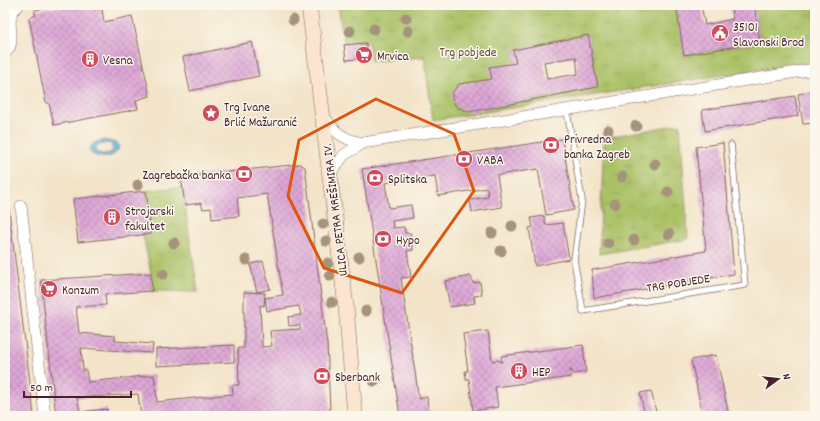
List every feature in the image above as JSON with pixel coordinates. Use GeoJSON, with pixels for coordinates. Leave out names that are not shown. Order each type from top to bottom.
{"type":"FeatureCollection","features":[{"type":"Feature","properties":{"kind":"main road","name":"ULICA PETRA KREŠIMIRA IV."},"geometry":{"type":"LineString","coordinates":[[309,5],[347,315],[355,416]]}},
{"type":"Feature","properties":{"kind":"street"},"geometry":{"type":"LineString","coordinates":[[5,53],[11,45],[10,16],[13,9],[19,5]]}},
{"type":"Feature","properties":{"kind":"street"},"geometry":{"type":"LineString","coordinates":[[330,174],[344,155],[363,143],[567,111],[815,69]]}},
{"type":"Feature","properties":{"kind":"street"},"geometry":{"type":"LineString","coordinates":[[322,112],[330,126],[342,137],[363,143]]}},
{"type":"Feature","properties":{"kind":"street"},"geometry":{"type":"LineString","coordinates":[[22,206],[45,416]]}},
{"type":"Feature","properties":{"kind":"lane","name":"TRG POBJEDE"},"geometry":{"type":"LineString","coordinates":[[567,111],[582,200],[574,260],[583,311],[745,285],[731,145]]}},
{"type":"Feature","properties":{"kind":"highlighted area"},"geometry":{"type":"Polygon","coordinates":[[[376,99],[454,134],[474,191],[402,293],[324,268],[288,196],[299,140],[376,99]]]}},
{"type":"Feature","properties":{"kind":"green space","name":"Trg pobjede"},"geometry":{"type":"Polygon","coordinates":[[[338,5],[676,5],[684,55],[760,42],[754,5],[815,5],[815,61],[433,120],[424,57],[371,61],[368,41],[344,43],[338,5]],[[588,35],[513,51],[524,102],[598,87],[588,35]]]}},
{"type":"Feature","properties":{"kind":"green space"},"geometry":{"type":"Polygon","coordinates":[[[680,124],[688,239],[599,254],[604,138],[680,124]]]}},
{"type":"Feature","properties":{"kind":"green space"},"geometry":{"type":"Polygon","coordinates":[[[182,187],[198,292],[152,291],[151,273],[143,235],[151,234],[146,191],[182,187]]]}},
{"type":"Feature","properties":{"kind":"water"},"geometry":{"type":"Polygon","coordinates":[[[104,140],[117,143],[119,147],[114,154],[107,157],[99,157],[89,151],[91,146],[95,143],[104,140]],[[109,143],[98,145],[95,148],[96,152],[105,154],[113,150],[109,143]]]}},
{"type":"Feature","properties":{"kind":"building","name":"Vesna"},"geometry":{"type":"Polygon","coordinates":[[[69,5],[93,5],[94,10],[102,9],[104,22],[132,16],[150,96],[136,100],[138,109],[54,125],[49,103],[46,103],[29,18],[35,16],[35,10],[69,5]]]}},
{"type":"Feature","properties":{"kind":"building","name":"35101 Slavonski Brod"},"geometry":{"type":"Polygon","coordinates":[[[676,5],[701,5],[705,25],[733,19],[730,5],[754,5],[760,42],[684,55],[676,5]]]}},
{"type":"Feature","properties":{"kind":"building"},"geometry":{"type":"Polygon","coordinates":[[[588,35],[598,87],[469,112],[456,107],[452,98],[452,93],[459,84],[492,79],[489,67],[516,63],[513,50],[588,35]],[[576,57],[544,62],[547,79],[578,74],[576,57]]]}},
{"type":"Feature","properties":{"kind":"building"},"geometry":{"type":"Polygon","coordinates":[[[252,42],[259,76],[190,91],[183,57],[252,42]]]}},
{"type":"Feature","properties":{"kind":"building"},"geometry":{"type":"Polygon","coordinates":[[[366,43],[367,58],[346,60],[344,45],[366,43]]]}},
{"type":"Feature","properties":{"kind":"building"},"geometry":{"type":"Polygon","coordinates":[[[5,88],[10,127],[5,133],[5,88]]]}},
{"type":"Feature","properties":{"kind":"building"},"geometry":{"type":"Polygon","coordinates":[[[815,91],[815,123],[803,124],[798,94],[815,91]]]}},
{"type":"Feature","properties":{"kind":"building"},"geometry":{"type":"Polygon","coordinates":[[[795,96],[798,116],[705,131],[702,110],[795,96]]]}},
{"type":"Feature","properties":{"kind":"building"},"geometry":{"type":"Polygon","coordinates":[[[562,139],[574,210],[546,215],[538,169],[497,175],[502,207],[472,212],[470,200],[488,197],[487,188],[438,196],[435,176],[385,183],[389,208],[411,205],[413,218],[392,221],[393,228],[404,227],[405,233],[410,233],[413,250],[407,251],[411,277],[401,278],[419,399],[427,397],[429,416],[400,416],[362,169],[562,139]]]}},
{"type":"Feature","properties":{"kind":"building"},"geometry":{"type":"Polygon","coordinates":[[[723,143],[734,274],[594,298],[592,270],[706,251],[696,147],[723,143]]]}},
{"type":"Feature","properties":{"kind":"building"},"geometry":{"type":"Polygon","coordinates":[[[300,164],[305,167],[327,344],[330,409],[324,416],[141,416],[138,394],[77,398],[80,412],[107,409],[107,416],[56,416],[41,280],[151,273],[152,291],[105,294],[106,305],[76,307],[79,333],[115,336],[115,341],[153,344],[152,353],[81,348],[83,370],[86,370],[88,382],[154,375],[157,402],[233,394],[232,385],[239,385],[238,348],[244,348],[244,292],[265,293],[264,306],[260,305],[262,347],[272,346],[270,331],[300,329],[300,325],[289,326],[288,317],[301,315],[299,306],[267,311],[265,298],[283,295],[267,194],[237,198],[239,216],[212,219],[211,208],[203,209],[201,203],[185,205],[181,177],[300,164]]]}},
{"type":"Feature","properties":{"kind":"building","name":"Strojarski fakultet"},"geometry":{"type":"Polygon","coordinates":[[[146,191],[151,234],[78,242],[73,199],[146,191]]]}},
{"type":"Feature","properties":{"kind":"building"},"geometry":{"type":"Polygon","coordinates":[[[5,194],[7,194],[34,416],[5,416],[5,390],[9,389],[5,356],[5,194]]]}},
{"type":"Feature","properties":{"kind":"building"},"geometry":{"type":"Polygon","coordinates":[[[544,216],[546,225],[563,223],[569,259],[535,266],[529,228],[533,227],[531,218],[544,216]]]}},
{"type":"Feature","properties":{"kind":"building"},"geometry":{"type":"Polygon","coordinates":[[[263,261],[270,289],[257,292],[250,264],[263,261]]]}},
{"type":"Feature","properties":{"kind":"building"},"geometry":{"type":"Polygon","coordinates":[[[471,276],[473,283],[480,282],[482,295],[474,296],[475,303],[450,307],[445,281],[471,276]]]}},
{"type":"Feature","properties":{"kind":"building","name":"HEP"},"geometry":{"type":"Polygon","coordinates":[[[488,331],[492,361],[499,360],[502,362],[501,356],[583,345],[586,372],[573,374],[572,370],[570,370],[571,377],[495,387],[498,407],[473,411],[469,379],[466,379],[465,371],[468,371],[463,334],[488,331]]]}},
{"type":"Feature","properties":{"kind":"building"},"geometry":{"type":"Polygon","coordinates":[[[234,345],[234,362],[156,366],[156,349],[234,345]]]}},
{"type":"Feature","properties":{"kind":"building"},"geometry":{"type":"Polygon","coordinates":[[[716,355],[729,416],[703,416],[691,360],[716,355]]]}},
{"type":"Feature","properties":{"kind":"building"},"geometry":{"type":"Polygon","coordinates":[[[651,391],[657,416],[645,416],[640,393],[651,391]]]}},
{"type":"Feature","properties":{"kind":"place","name":"35101 Slavonski Brod"},"geometry":{"type":"Point","coordinates":[720,33]}},
{"type":"Feature","properties":{"kind":"place","name":"Mrvica"},"geometry":{"type":"Point","coordinates":[364,55]}},
{"type":"Feature","properties":{"kind":"place","name":"Vesna"},"geometry":{"type":"Point","coordinates":[90,59]}},
{"type":"Feature","properties":{"kind":"place","name":"Trg Ivane Brlić Mažuranić"},"geometry":{"type":"Point","coordinates":[211,113]}},
{"type":"Feature","properties":{"kind":"place","name":"Privredna banka Zagreb"},"geometry":{"type":"Point","coordinates":[551,145]}},
{"type":"Feature","properties":{"kind":"place","name":"VABA"},"geometry":{"type":"Point","coordinates":[464,159]}},
{"type":"Feature","properties":{"kind":"place","name":"Zagrebačka banka"},"geometry":{"type":"Point","coordinates":[244,174]}},
{"type":"Feature","properties":{"kind":"place","name":"Splitska"},"geometry":{"type":"Point","coordinates":[375,178]}},
{"type":"Feature","properties":{"kind":"place","name":"Strojarski fakultet"},"geometry":{"type":"Point","coordinates":[112,217]}},
{"type":"Feature","properties":{"kind":"place","name":"Hypo"},"geometry":{"type":"Point","coordinates":[383,239]}},
{"type":"Feature","properties":{"kind":"place","name":"Konzum"},"geometry":{"type":"Point","coordinates":[49,289]}},
{"type":"Feature","properties":{"kind":"place","name":"HEP"},"geometry":{"type":"Point","coordinates":[519,371]}},
{"type":"Feature","properties":{"kind":"place","name":"Sberbank"},"geometry":{"type":"Point","coordinates":[322,376]}}]}
